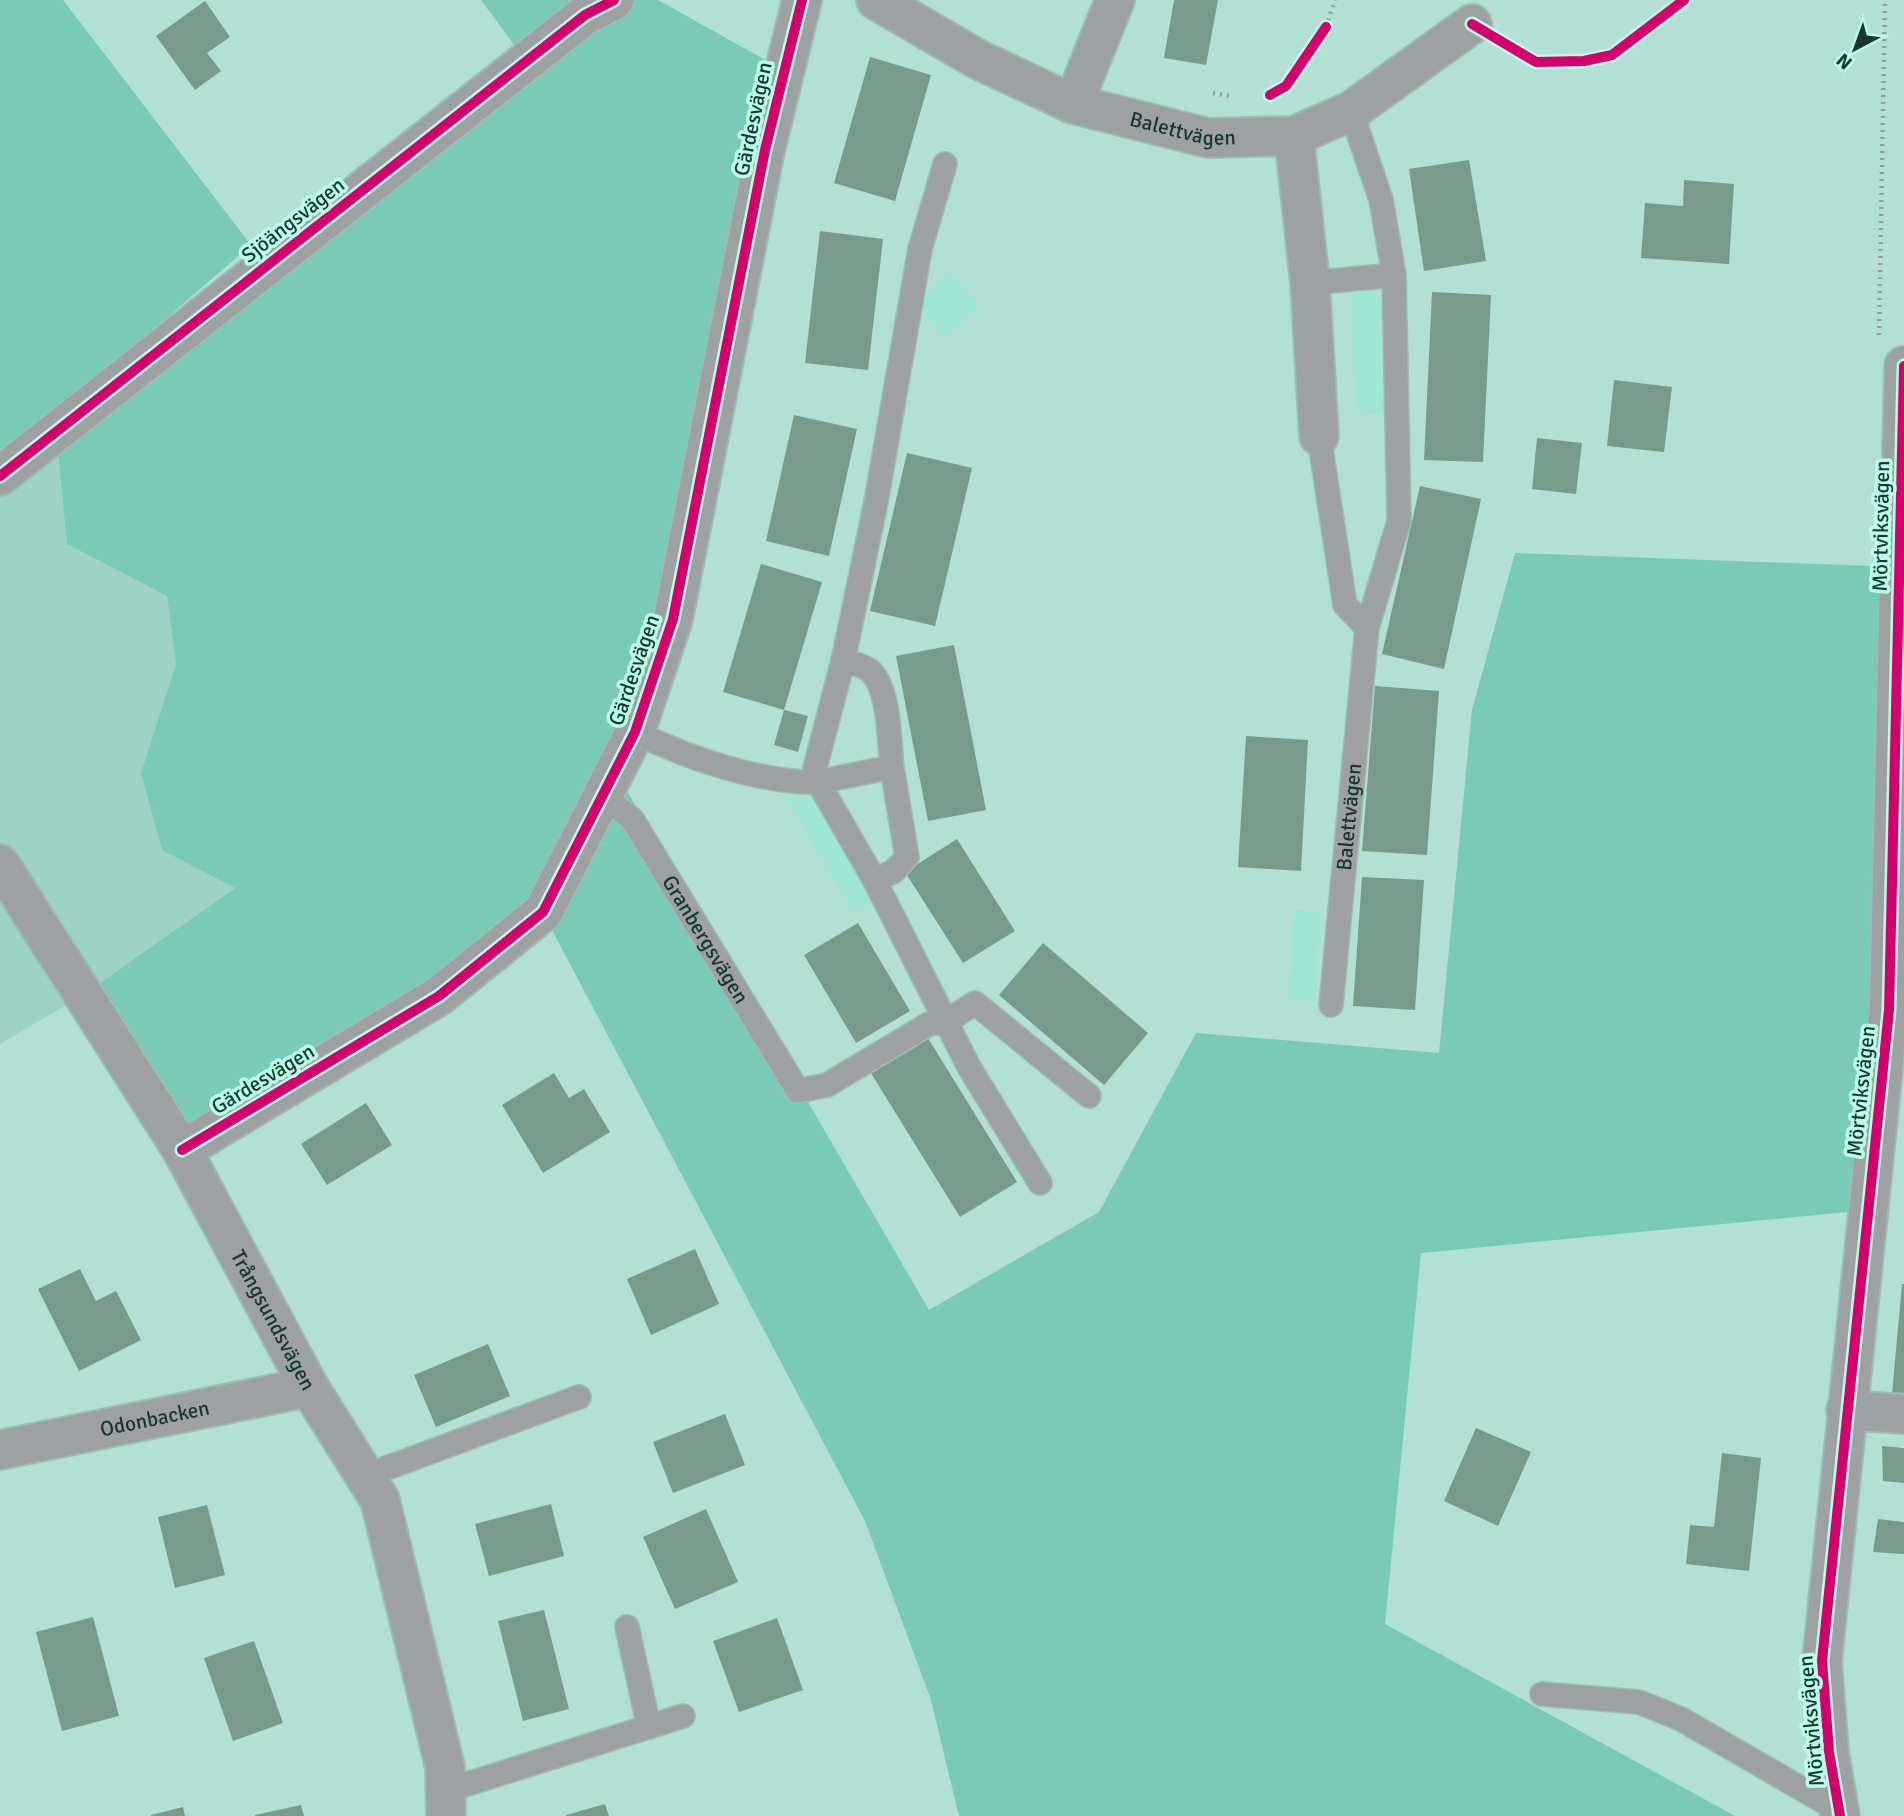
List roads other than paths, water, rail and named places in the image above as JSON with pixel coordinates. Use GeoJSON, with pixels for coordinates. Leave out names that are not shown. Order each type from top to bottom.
{"type":"FeatureCollection","features":[{"type":"Feature","properties":{"kind":"street","name":"Sjöängsvägen"},"geometry":{"type":"LineString","coordinates":[[0,476],[585,15],[614,0]]}},
{"type":"Feature","properties":{"kind":"street","name":"Gärdesvägen"},"geometry":{"type":"LineString","coordinates":[[182,1150],[439,996],[543,912],[635,732],[673,619],[765,150],[802,0]]}},
{"type":"Feature","properties":{"kind":"street","name":"Balettvägen"},"geometry":{"type":"LineString","coordinates":[[876,0],[979,60],[1073,104],[1208,138],[1294,136],[1351,111],[1474,12]]}},
{"type":"Feature","properties":{"kind":"street"},"geometry":{"type":"LineString","coordinates":[[1073,104],[1115,0]]}},
{"type":"Feature","properties":{"kind":"street"},"geometry":{"type":"LineString","coordinates":[[1294,136],[1310,283],[1320,436]]}},
{"type":"Feature","properties":{"kind":"street","name":"Mörtviksvägen"},"geometry":{"type":"LineString","coordinates":[[1840,1814],[1829,1752],[1822,1661],[1889,1010],[1904,366]]}},
{"type":"Feature","properties":{"kind":"street","name":"Trångsundsvägen"},"geometry":{"type":"LineString","coordinates":[[0,864],[182,1150],[309,1387],[380,1500],[444,1767],[445,1804]]}},
{"type":"Feature","properties":{"kind":"street","name":"Odonbacken"},"geometry":{"type":"LineString","coordinates":[[0,1450],[309,1387]]}},
{"type":"Feature","properties":{"kind":"street"},"geometry":{"type":"LineString","coordinates":[[1846,1410],[1904,1414]]}},
{"type":"Feature","properties":{"kind":"lane","name":"Balettvägen"},"geometry":{"type":"LineString","coordinates":[[1331,1005],[1367,628],[1399,521],[1394,275],[1381,200],[1351,111]]}},
{"type":"Feature","properties":{"kind":"lane"},"geometry":{"type":"LineString","coordinates":[[945,164],[920,249],[876,502],[843,661],[815,768],[818,782],[899,923],[945,1022],[1040,1183]]}},
{"type":"Feature","properties":{"kind":"lane"},"geometry":{"type":"LineString","coordinates":[[1310,283],[1394,275]]}},
{"type":"Feature","properties":{"kind":"lane"},"geometry":{"type":"LineString","coordinates":[[1320,436],[1345,604],[1367,628]]}},
{"type":"Feature","properties":{"kind":"lane"},"geometry":{"type":"LineString","coordinates":[[843,661],[867,668],[876,677],[884,696],[892,767],[907,857],[894,872],[875,881]]}},
{"type":"Feature","properties":{"kind":"lane"},"geometry":{"type":"LineString","coordinates":[[635,732],[678,753],[793,783],[818,782],[892,767]]}},
{"type":"Feature","properties":{"kind":"lane","name":"Granbergsvägen"},"geometry":{"type":"LineString","coordinates":[[603,796],[632,819],[798,1091],[827,1085],[929,1024],[945,1022]]}},
{"type":"Feature","properties":{"kind":"lane"},"geometry":{"type":"LineString","coordinates":[[945,1022],[975,1003],[1089,1096]]}},
{"type":"Feature","properties":{"kind":"lane"},"geometry":{"type":"LineString","coordinates":[[365,1476],[579,1397]]}},
{"type":"Feature","properties":{"kind":"lane"},"geometry":{"type":"LineString","coordinates":[[627,1627],[649,1727]]}},
{"type":"Feature","properties":{"kind":"lane","name":"Mörtviksvägen"},"geometry":{"type":"LineString","coordinates":[[1542,1694],[1639,1702],[1681,1719],[1840,1814]]}},
{"type":"Feature","properties":{"kind":"lane"},"geometry":{"type":"LineString","coordinates":[[445,1804],[683,1716]]}}]}
